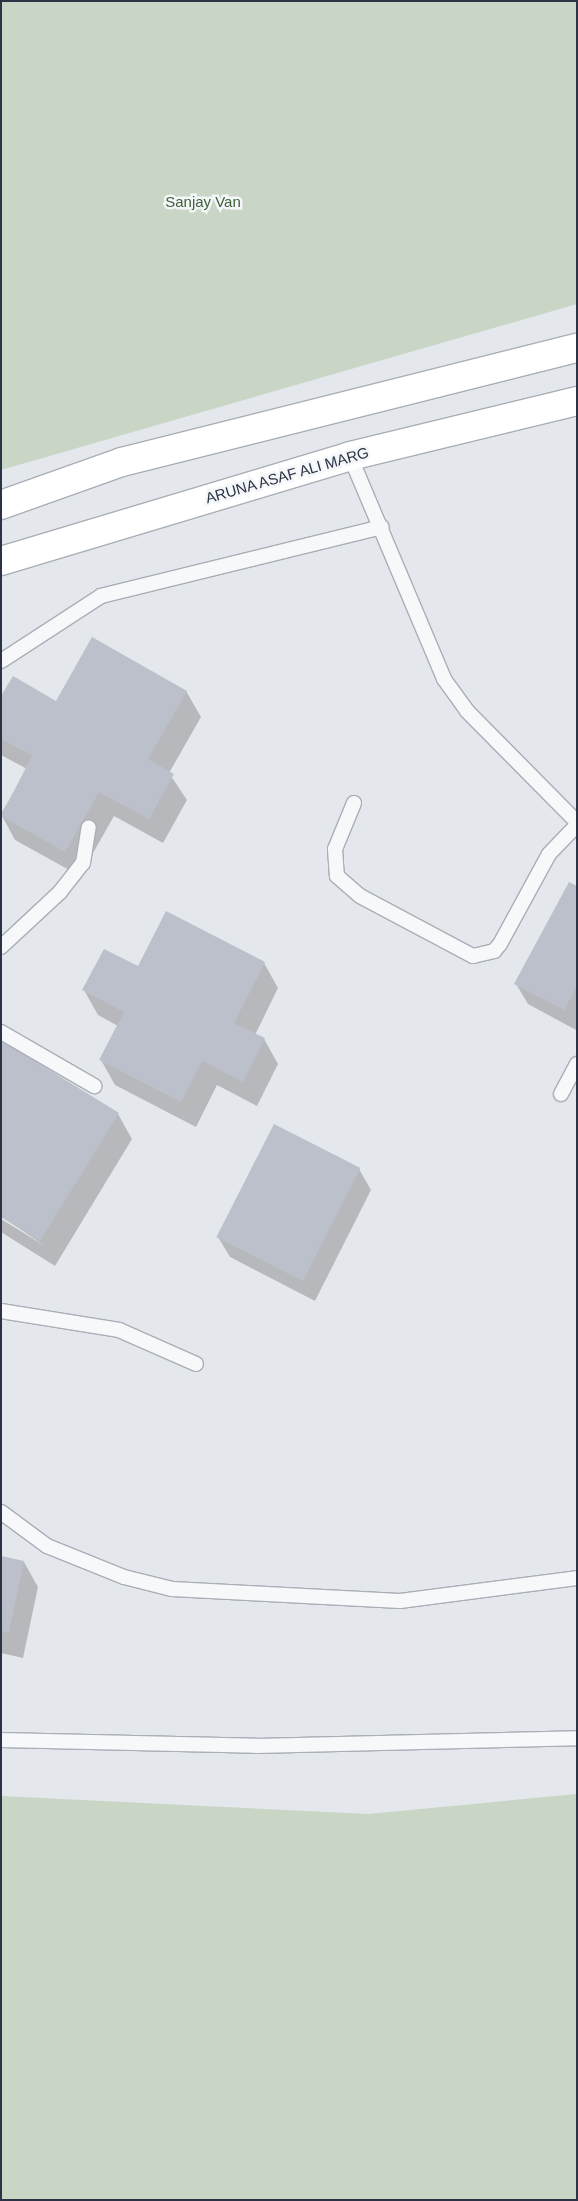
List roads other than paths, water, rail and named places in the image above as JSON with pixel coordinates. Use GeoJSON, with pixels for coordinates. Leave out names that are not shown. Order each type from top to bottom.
{"type":"FeatureCollection","features":[{"type":"Feature","properties":{"kind":"main road"},"geometry":{"type":"LineString","coordinates":[[1,505],[122,462],[577,348]]}},
{"type":"Feature","properties":{"kind":"main road","name":"ARUNA ASAF ALI MARG"},"geometry":{"type":"LineString","coordinates":[[1,561],[350,456],[577,401]]}},
{"type":"Feature","properties":{"kind":"lane"},"geometry":{"type":"LineString","coordinates":[[350,456],[382,527],[423,638],[444,679],[467,711],[577,824],[549,854],[500,944],[494,951],[474,956],[360,896],[337,876],[335,849],[354,803]]}},
{"type":"Feature","properties":{"kind":"lane"},"geometry":{"type":"LineString","coordinates":[[1,661],[116,590],[382,527]]}},
{"type":"Feature","properties":{"kind":"lane"},"geometry":{"type":"LineString","coordinates":[[1,947],[60,892],[83,863],[89,827]]}},
{"type":"Feature","properties":{"kind":"lane"},"geometry":{"type":"LineString","coordinates":[[1,1032],[94,1086]]}},
{"type":"Feature","properties":{"kind":"lane"},"geometry":{"type":"LineString","coordinates":[[561,1094],[577,1064]]}},
{"type":"Feature","properties":{"kind":"lane"},"geometry":{"type":"LineString","coordinates":[[1,1311],[119,1330],[196,1364]]}},
{"type":"Feature","properties":{"kind":"lane"},"geometry":{"type":"LineString","coordinates":[[1,1512],[47,1546],[124,1577],[172,1589],[400,1601],[577,1578]]}},
{"type":"Feature","properties":{"kind":"lane"},"geometry":{"type":"LineString","coordinates":[[1,1740],[256,1746],[577,1738]]}},
{"type":"Feature","properties":{"kind":"park label","name":"Sanjay Van"},"geometry":{"type":"Point","coordinates":[203,202]}}]}
